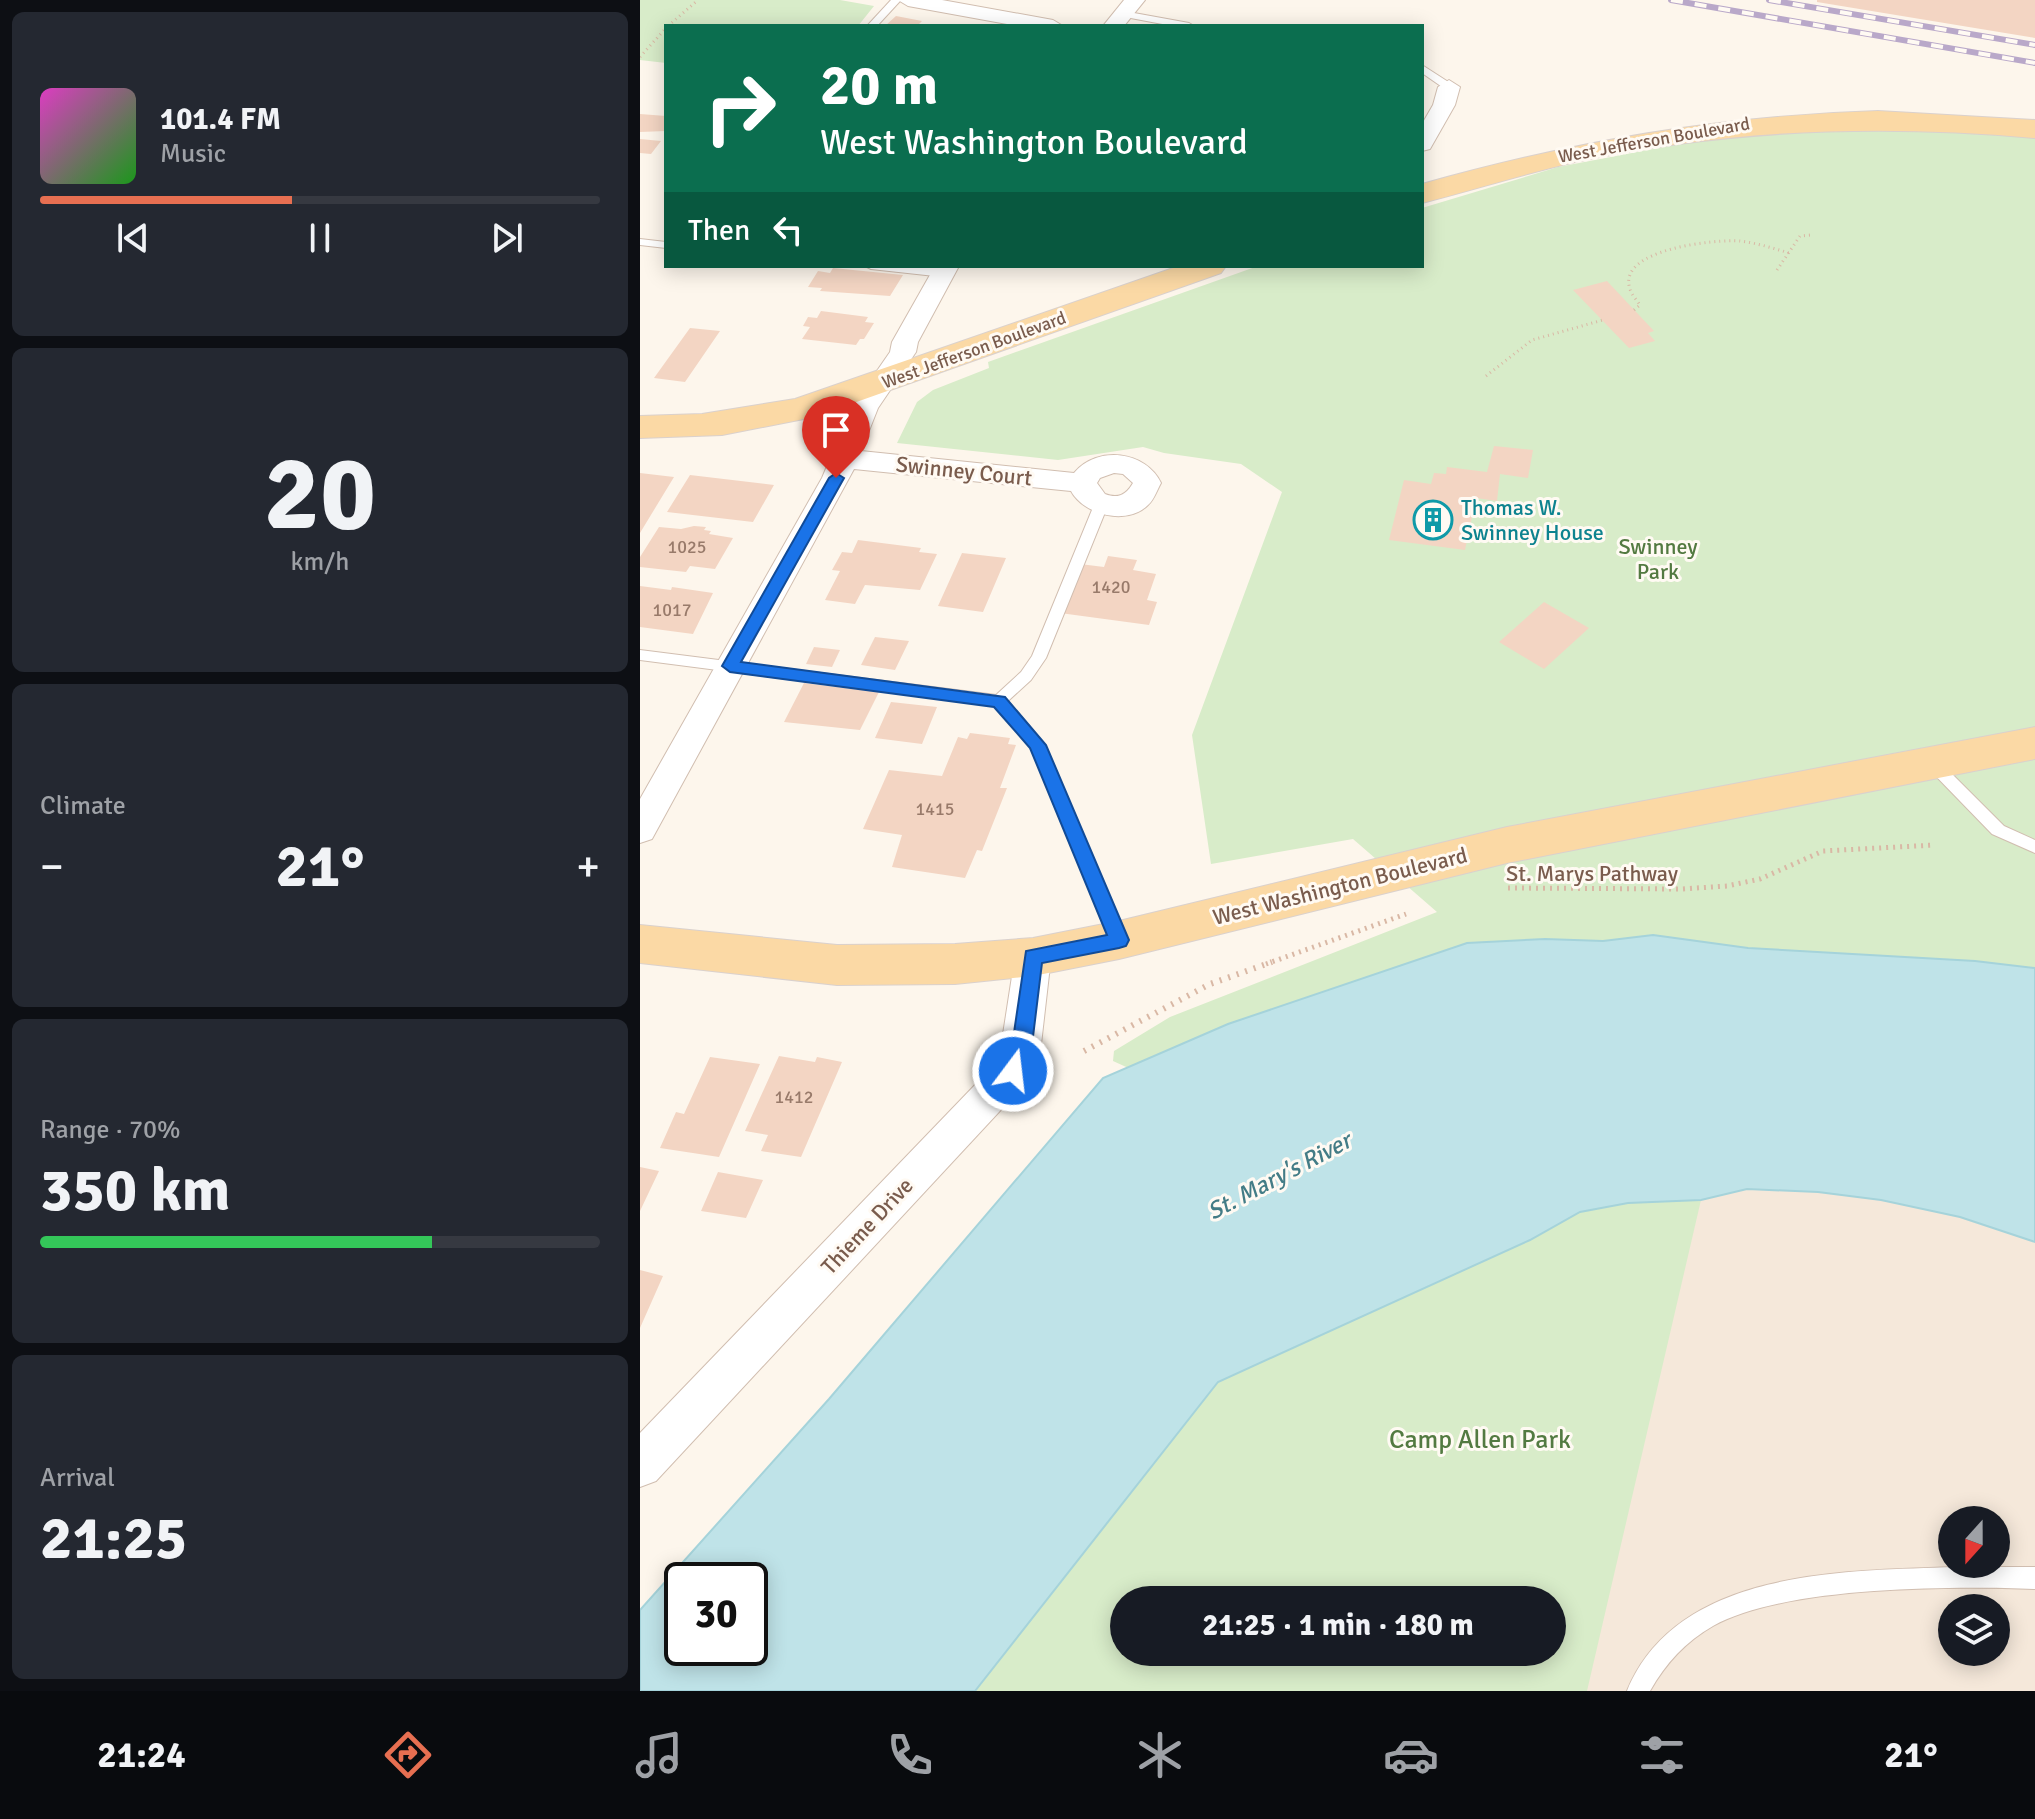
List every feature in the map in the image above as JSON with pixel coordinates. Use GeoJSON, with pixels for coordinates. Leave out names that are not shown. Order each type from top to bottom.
{"type":"FeatureCollection","features":[{"type":"Feature","properties":{"kind":"main road","name":"West Jefferson Boulevard"},"geometry":{"type":"LineString","coordinates":[[1424,193],[1574,152],[1691,130],[1764,122],[1900,119],[1980,122],[2035,129]]}},
{"type":"Feature","properties":{"kind":"main road","name":"West Jefferson Boulevard"},"geometry":{"type":"LineString","coordinates":[[640,427],[735,423],[802,409],[1204,268]]}},
{"type":"Feature","properties":{"kind":"main road","name":"West Washington Boulevard"},"geometry":{"type":"LineString","coordinates":[[640,944],[837,965],[955,964],[1033,957],[1119,940],[1507,845],[2035,743]]}},
{"type":"Feature","properties":{"kind":"street"},"geometry":{"type":"LineString","coordinates":[[908,0],[1042,24]]}},
{"type":"Feature","properties":{"kind":"street"},"geometry":{"type":"LineString","coordinates":[[1424,140],[1444,105],[1449,87]]}},
{"type":"Feature","properties":{"kind":"street"},"geometry":{"type":"LineString","coordinates":[[640,830],[846,459],[857,425],[903,352],[905,342],[946,269]]}},
{"type":"Feature","properties":{"kind":"street","name":"Swinney Court"},"geometry":{"type":"LineString","coordinates":[[846,459],[1083,483]]}},
{"type":"Feature","properties":{"kind":"street"},"geometry":{"type":"LineString","coordinates":[[1112,464],[1132,466],[1145,476],[1147,483],[1140,497],[1122,505],[1101,505],[1086,496],[1083,483],[1093,470],[1112,464]]}},
{"type":"Feature","properties":{"kind":"street","name":"Thieme Drive"},"geometry":{"type":"LineString","coordinates":[[640,1465],[1013,1071],[1021,1053],[1033,957]]}},
{"type":"Feature","properties":{"kind":"lane"},"geometry":{"type":"LineString","coordinates":[[874,24],[896,0]]}},
{"type":"Feature","properties":{"kind":"lane"},"geometry":{"type":"LineString","coordinates":[[1124,13],[1179,24]]}},
{"type":"Feature","properties":{"kind":"lane"},"geometry":{"type":"LineString","coordinates":[[1424,69],[1449,87]]}},
{"type":"Feature","properties":{"kind":"lane"},"geometry":{"type":"LineString","coordinates":[[640,242],[664,245]]}},
{"type":"Feature","properties":{"kind":"lane"},"geometry":{"type":"LineString","coordinates":[[921,268],[946,269]]}},
{"type":"Feature","properties":{"kind":"lane"},"geometry":{"type":"LineString","coordinates":[[999,701],[1026,676],[1039,658],[1101,505]]}},
{"type":"Feature","properties":{"kind":"lane"},"geometry":{"type":"LineString","coordinates":[[640,655],[999,701],[1037,745],[1119,940]]}},
{"type":"Feature","properties":{"kind":"lane"},"geometry":{"type":"LineString","coordinates":[[1932,763],[1998,830],[2035,847]]}},
{"type":"Feature","properties":{"kind":"lane"},"geometry":{"type":"LineString","coordinates":[[1638,1691],[1662,1652],[1695,1624],[1734,1604],[1804,1587],[1928,1578],[2035,1578]]}},
{"type":"Feature","properties":{"kind":"path"},"geometry":{"type":"LineString","coordinates":[[670,24],[698,0]]}},
{"type":"Feature","properties":{"kind":"path"},"geometry":{"type":"LineString","coordinates":[[640,57],[664,30]]}},
{"type":"Feature","properties":{"kind":"path"},"geometry":{"type":"LineString","coordinates":[[1777,270],[1800,236],[1811,235]]}},
{"type":"Feature","properties":{"kind":"path"},"geometry":{"type":"LineString","coordinates":[[1634,310],[1640,305],[1630,292],[1630,275],[1637,266],[1668,249],[1732,241],[1755,243],[1789,253]]}},
{"type":"Feature","properties":{"kind":"path"},"geometry":{"type":"LineString","coordinates":[[1486,376],[1532,340],[1603,320]]}},
{"type":"Feature","properties":{"kind":"path","name":"St. Marys Pathway"},"geometry":{"type":"LineString","coordinates":[[1506,888],[1682,889],[1727,886],[1760,879],[1823,851],[1935,845]]}},
{"type":"Feature","properties":{"kind":"path"},"geometry":{"type":"LineString","coordinates":[[1084,1051],[1210,984],[1410,912]]}},
{"type":"Feature","properties":{"kind":"shaded area"},"geometry":{"type":"Polygon","coordinates":[[[2035,1135],[2035,1691],[762,1691],[1142,1250],[2035,1135]]]}},
{"type":"Feature","properties":{"kind":"green space"},"geometry":{"type":"Polygon","coordinates":[[[640,0],[840,0],[874,6],[860,24],[664,24],[664,63],[640,60],[640,0]]]}},
{"type":"Feature","properties":{"kind":"green space","name":"Swinney Park"},"geometry":{"type":"Polygon","coordinates":[[[1813,130],[1935,130],[2035,138],[2035,1028],[1146,1076],[1113,1061],[1114,1051],[1170,1017],[1437,912],[1353,839],[1211,864],[1192,735],[1282,492],[1241,464],[1143,447],[1058,460],[897,443],[917,402],[933,390],[989,368],[988,362],[1252,268],[1424,268],[1424,207],[1558,167],[1706,139],[1813,130]]]}},
{"type":"Feature","properties":{"kind":"green space","name":"Camp Allen Park"},"geometry":{"type":"Polygon","coordinates":[[[1701,1200],[1587,1691],[975,1691],[1044,1595],[1218,1382],[1530,1240],[1580,1212],[1628,1203],[1701,1200]]]}},
{"type":"Feature","properties":{"kind":"water","name":"St. Mary's River"},"geometry":{"type":"Polygon","coordinates":[[[1653,935],[1748,948],[1975,961],[2035,968],[2035,1242],[1960,1217],[1881,1200],[1818,1192],[1747,1189],[1701,1200],[1628,1203],[1580,1212],[1530,1240],[1218,1382],[975,1691],[640,1691],[640,1610],[664,1583],[664,1666],[768,1666],[768,1562],[683,1562],[829,1399],[1103,1078],[1228,1024],[1467,943],[1545,939],[1603,941],[1653,935]]]}},
{"type":"Feature","properties":{"kind":"building"},"geometry":{"type":"Polygon","coordinates":[[[2035,0],[2035,38],[1817,2],[2035,0]]]}},
{"type":"Feature","properties":{"kind":"building"},"geometry":{"type":"Polygon","coordinates":[[[896,16],[922,21],[919,24],[887,24],[896,16]]]}},
{"type":"Feature","properties":{"kind":"building"},"geometry":{"type":"Polygon","coordinates":[[[640,114],[664,116],[664,131],[640,132],[640,114]]]}},
{"type":"Feature","properties":{"kind":"building"},"geometry":{"type":"Polygon","coordinates":[[[640,139],[661,141],[651,154],[640,153],[640,139]]]}},
{"type":"Feature","properties":{"kind":"building"},"geometry":{"type":"Polygon","coordinates":[[[833,268],[903,275],[890,296],[820,291],[822,288],[808,287],[818,271],[830,273],[833,268]]]}},
{"type":"Feature","properties":{"kind":"building"},"geometry":{"type":"Polygon","coordinates":[[[1607,281],[1654,331],[1648,333],[1655,341],[1629,348],[1573,290],[1607,281]]]}},
{"type":"Feature","properties":{"kind":"building"},"geometry":{"type":"Polygon","coordinates":[[[821,311],[868,317],[865,322],[874,323],[856,345],[802,339],[810,327],[803,326],[808,317],[817,318],[821,311]]]}},
{"type":"Feature","properties":{"kind":"building"},"geometry":{"type":"Polygon","coordinates":[[[690,328],[720,331],[685,382],[654,378],[690,328]]]}},
{"type":"Feature","properties":{"kind":"building","name":"Thomas W. Swinney House"},"geometry":{"type":"Polygon","coordinates":[[[1494,446],[1533,450],[1528,478],[1500,474],[1497,501],[1476,498],[1465,550],[1389,540],[1404,480],[1431,484],[1434,473],[1446,474],[1447,467],[1487,472],[1494,446]]]}},
{"type":"Feature","properties":{"kind":"building"},"geometry":{"type":"Polygon","coordinates":[[[640,473],[674,477],[640,533],[640,473]]]}},
{"type":"Feature","properties":{"kind":"building"},"geometry":{"type":"Polygon","coordinates":[[[690,475],[774,485],[753,522],[667,512],[690,475]]]}},
{"type":"Feature","properties":{"kind":"building"},"geometry":{"type":"Polygon","coordinates":[[[659,527],[681,529],[706,527],[704,530],[711,531],[709,534],[733,538],[715,569],[690,566],[686,572],[640,567],[640,557],[659,527]]]}},
{"type":"Feature","properties":{"kind":"building"},"geometry":{"type":"Polygon","coordinates":[[[858,540],[921,548],[919,552],[937,554],[920,590],[865,585],[855,604],[825,600],[840,571],[832,570],[842,552],[852,553],[858,540]]]}},
{"type":"Feature","properties":{"kind":"building"},"geometry":{"type":"Polygon","coordinates":[[[962,553],[1006,558],[983,612],[938,606],[962,553]]]}},
{"type":"Feature","properties":{"kind":"building"},"geometry":{"type":"Polygon","coordinates":[[[1108,556],[1137,560],[1133,570],[1156,574],[1147,600],[1157,602],[1149,625],[1060,613],[1080,564],[1104,567],[1108,556]]]}},
{"type":"Feature","properties":{"kind":"building"},"geometry":{"type":"Polygon","coordinates":[[[640,586],[713,593],[693,634],[640,627],[640,586]]]}},
{"type":"Feature","properties":{"kind":"building"},"geometry":{"type":"Polygon","coordinates":[[[1544,602],[1589,628],[1544,669],[1499,642],[1544,602]]]}},
{"type":"Feature","properties":{"kind":"building"},"geometry":{"type":"Polygon","coordinates":[[[875,637],[909,641],[895,670],[861,665],[875,637]]]}},
{"type":"Feature","properties":{"kind":"building"},"geometry":{"type":"Polygon","coordinates":[[[814,647],[840,650],[832,667],[806,664],[814,647]]]}},
{"type":"Feature","properties":{"kind":"building"},"geometry":{"type":"Polygon","coordinates":[[[804,683],[879,692],[860,730],[784,722],[804,683]]]}},
{"type":"Feature","properties":{"kind":"building"},"geometry":{"type":"Polygon","coordinates":[[[891,702],[937,707],[922,744],[875,738],[891,702]]]}},
{"type":"Feature","properties":{"kind":"building"},"geometry":{"type":"Polygon","coordinates":[[[970,733],[1010,738],[1008,744],[1016,745],[1000,788],[1007,788],[982,851],[977,850],[965,878],[892,867],[902,835],[863,829],[889,770],[942,776],[958,737],[967,739],[970,733]]]}},
{"type":"Feature","properties":{"kind":"building"},"geometry":{"type":"Polygon","coordinates":[[[779,1056],[815,1062],[817,1057],[842,1062],[801,1157],[761,1151],[768,1135],[745,1131],[779,1056]]]}},
{"type":"Feature","properties":{"kind":"building"},"geometry":{"type":"Polygon","coordinates":[[[710,1057],[760,1064],[719,1157],[660,1148],[676,1112],[684,1114],[710,1057]]]}},
{"type":"Feature","properties":{"kind":"building"},"geometry":{"type":"Polygon","coordinates":[[[640,1167],[659,1171],[640,1211],[640,1167]]]}},
{"type":"Feature","properties":{"kind":"building"},"geometry":{"type":"Polygon","coordinates":[[[718,1172],[763,1180],[746,1218],[701,1211],[718,1172]]]}},
{"type":"Feature","properties":{"kind":"building"},"geometry":{"type":"Polygon","coordinates":[[[640,1270],[663,1276],[640,1328],[640,1270]]]}},
{"type":"Feature","properties":{"kind":"railway"},"geometry":{"type":"LineString","coordinates":[[1671,0],[2035,63]]}},
{"type":"Feature","properties":{"kind":"railway"},"geometry":{"type":"LineString","coordinates":[[1769,0],[2035,45]]}},
{"type":"Feature","properties":{"kind":"place","name":"Thomas W. Swinney House"},"geometry":{"type":"Point","coordinates":[1433,520]}},
{"type":"Feature","properties":{"kind":"route"},"geometry":{"type":"LineString","coordinates":[[836,478],[730,666],[999,701],[1037,745],[1119,940],[1033,957],[1021,1053],[1013,1071]]}}]}
